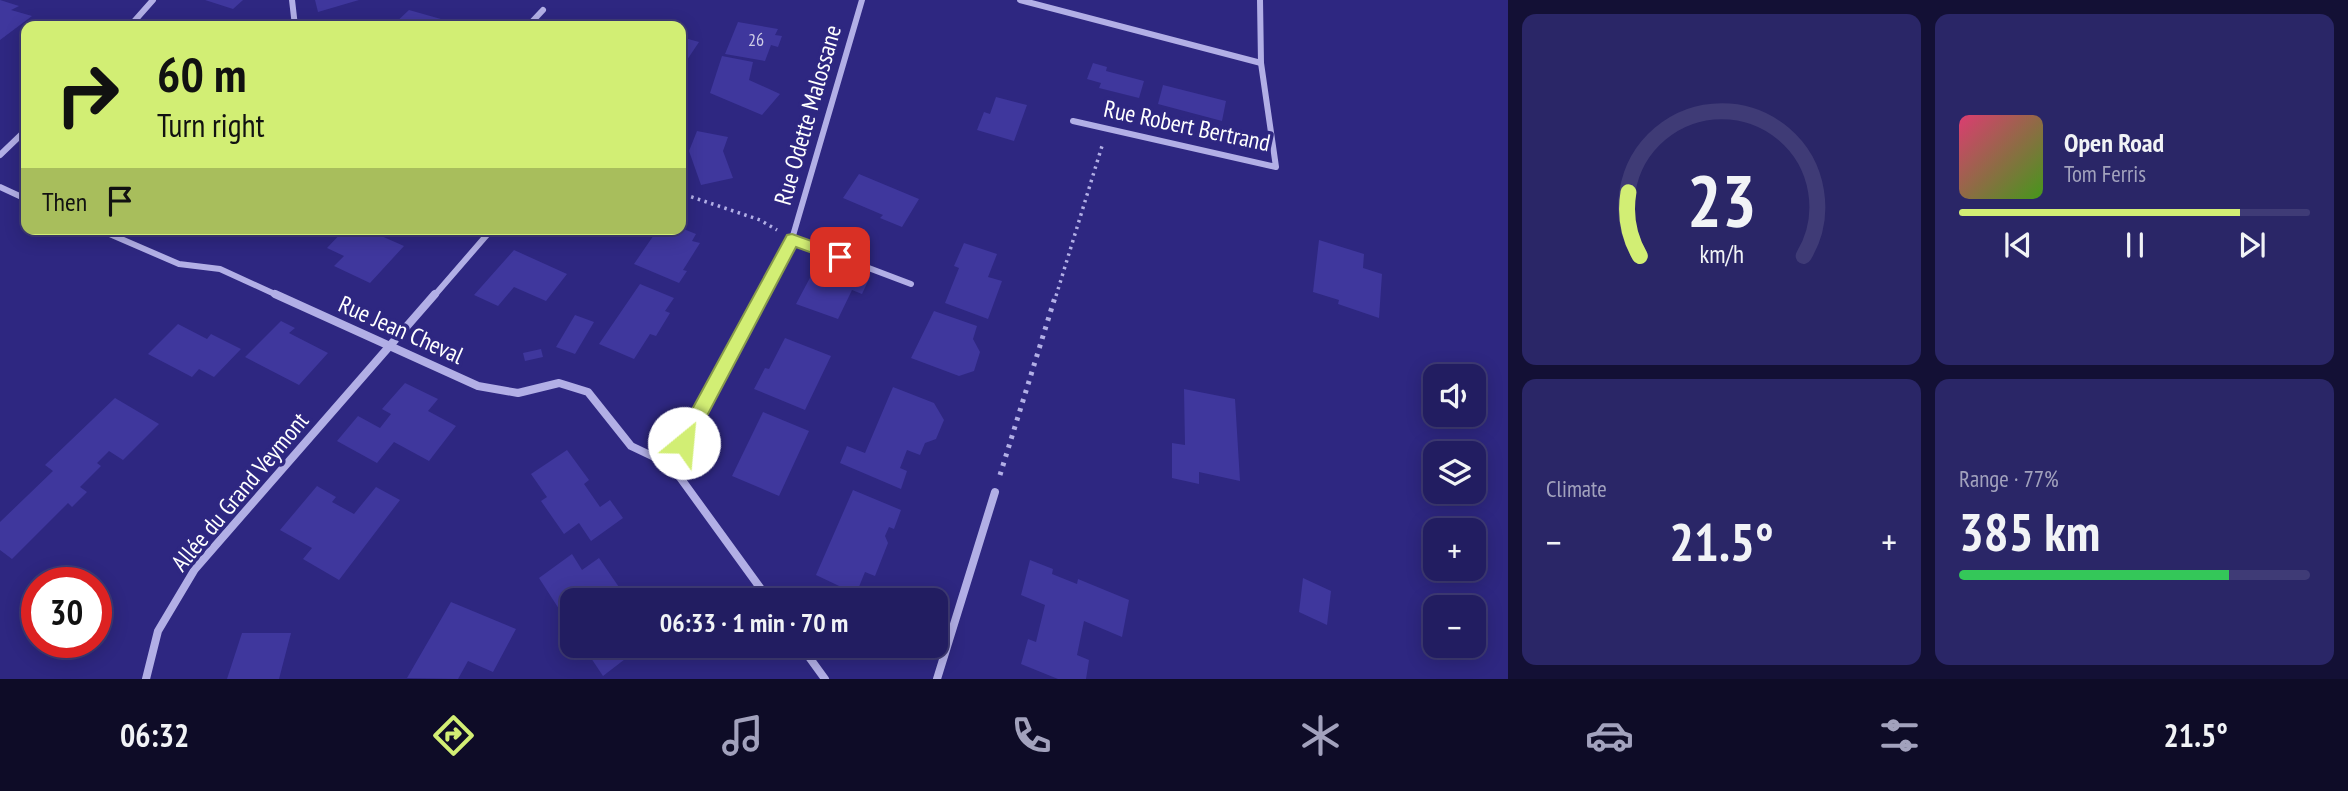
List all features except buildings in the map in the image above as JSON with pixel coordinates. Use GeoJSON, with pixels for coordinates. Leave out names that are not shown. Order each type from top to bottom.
{"type":"FeatureCollection","features":[{"type":"Feature","properties":{"kind":"street"},"geometry":{"type":"LineString","coordinates":[[134,21],[153,0]]}},
{"type":"Feature","properties":{"kind":"street"},"geometry":{"type":"LineString","coordinates":[[292,0],[294,21]]}},
{"type":"Feature","properties":{"kind":"street","name":"Rue Odette Malossane"},"geometry":{"type":"LineString","coordinates":[[671,465],[792,239],[862,0]]}},
{"type":"Feature","properties":{"kind":"street"},"geometry":{"type":"LineString","coordinates":[[1020,0],[1261,63]]}},
{"type":"Feature","properties":{"kind":"street","name":"Rue Robert Bertrand"},"geometry":{"type":"LineString","coordinates":[[1073,121],[1276,167],[1261,63],[1260,0]]}},
{"type":"Feature","properties":{"kind":"street"},"geometry":{"type":"LineString","coordinates":[[532,21],[542,10]]}},
{"type":"Feature","properties":{"kind":"street"},"geometry":{"type":"LineString","coordinates":[[0,155],[21,135]]}},
{"type":"Feature","properties":{"kind":"street"},"geometry":{"type":"LineString","coordinates":[[0,187],[21,197]]}},
{"type":"Feature","properties":{"kind":"street","name":"Rue Jean Cheval"},"geometry":{"type":"LineString","coordinates":[[112,235],[179,264],[220,269],[478,386],[518,393],[559,383],[588,392],[631,446],[671,465]]}},
{"type":"Feature","properties":{"kind":"street","name":"Allée du Grand Veymont"},"geometry":{"type":"LineString","coordinates":[[146,679],[158,631],[195,569],[487,235]]}},
{"type":"Feature","properties":{"kind":"street"},"geometry":{"type":"LineString","coordinates":[[792,239],[911,284]]}},
{"type":"Feature","properties":{"kind":"street"},"geometry":{"type":"LineString","coordinates":[[671,465],[760,588]]}},
{"type":"Feature","properties":{"kind":"street"},"geometry":{"type":"LineString","coordinates":[[937,679],[995,492]]}},
{"type":"Feature","properties":{"kind":"street"},"geometry":{"type":"LineString","coordinates":[[810,658],[825,679]]}},
{"type":"Feature","properties":{"kind":"path"},"geometry":{"type":"LineString","coordinates":[[995,492],[1107,128]]}},
{"type":"Feature","properties":{"kind":"path"},"geometry":{"type":"LineString","coordinates":[[686,195],[760,220],[792,239]]}},
{"type":"Feature","properties":{"kind":"route"},"geometry":{"type":"LineString","coordinates":[[684,443],[792,239],[840,257]]}}]}
